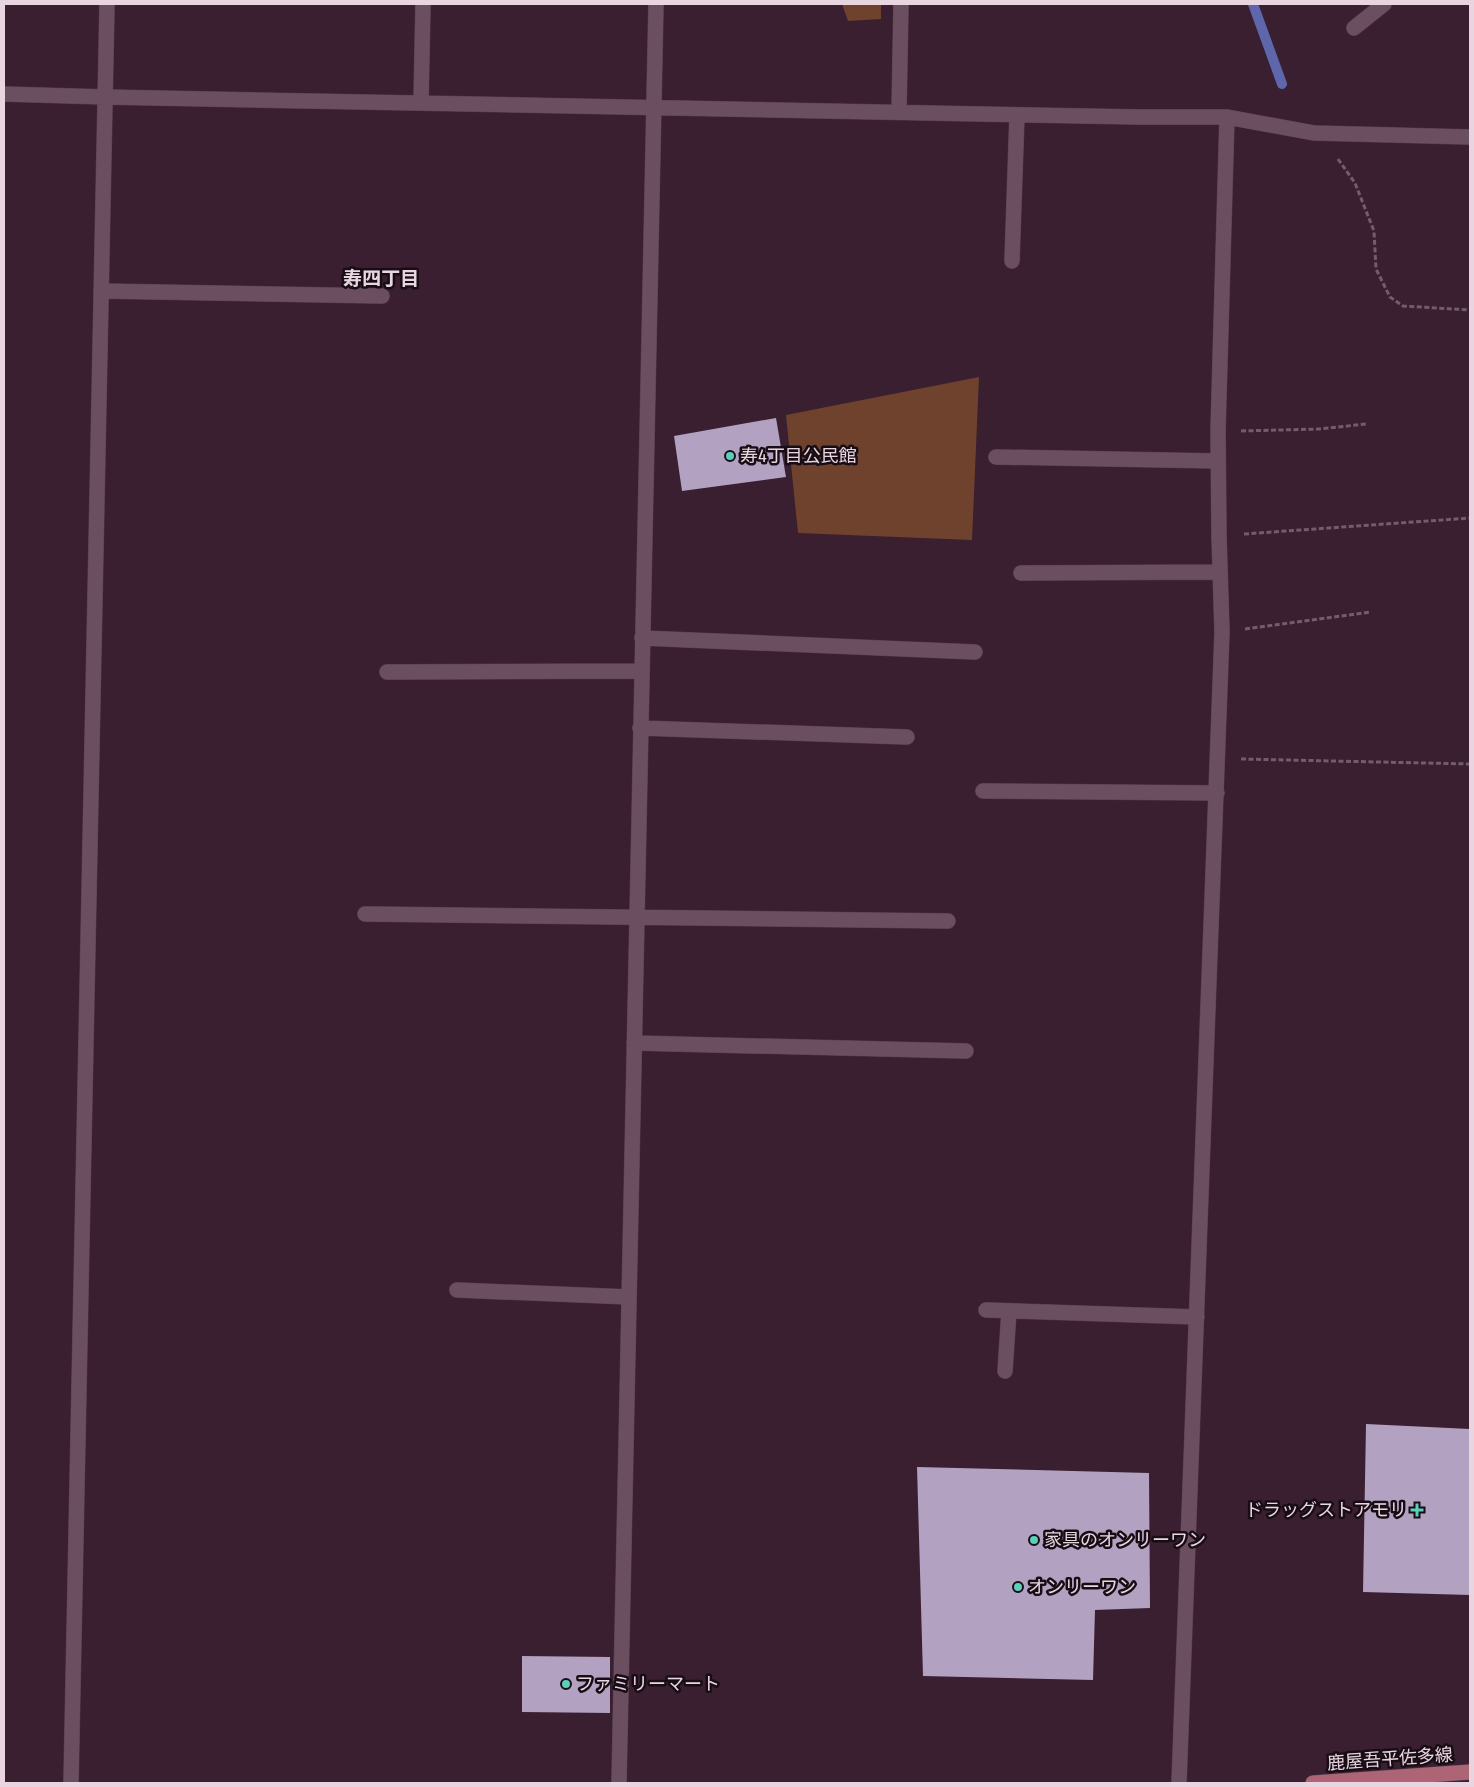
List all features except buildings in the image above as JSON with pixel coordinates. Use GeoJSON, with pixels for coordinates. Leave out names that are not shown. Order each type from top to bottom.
{"type":"FeatureCollection","features":[{"type":"Feature","properties":{"kind":"main road","name":"鹿屋吾平佐多線"},"geometry":{"type":"LineString","coordinates":[[1313,1783],[1470,1772]]}},
{"type":"Feature","properties":{"kind":"street"},"geometry":{"type":"LineString","coordinates":[[71,1783],[107,4]]}},
{"type":"Feature","properties":{"kind":"street"},"geometry":{"type":"LineString","coordinates":[[421,103],[423,4]]}},
{"type":"Feature","properties":{"kind":"street"},"geometry":{"type":"LineString","coordinates":[[619,1783],[656,4]]}},
{"type":"Feature","properties":{"kind":"street"},"geometry":{"type":"LineString","coordinates":[[899,112],[901,4]]}},
{"type":"Feature","properties":{"kind":"street"},"geometry":{"type":"LineString","coordinates":[[1354,28],[1384,4]]}},
{"type":"Feature","properties":{"kind":"street"},"geometry":{"type":"LineString","coordinates":[[4,94],[105,98],[1227,117],[1314,133],[1470,137]]}},
{"type":"Feature","properties":{"kind":"street"},"geometry":{"type":"LineString","coordinates":[[1012,261],[1017,114]]}},
{"type":"Feature","properties":{"kind":"street"},"geometry":{"type":"LineString","coordinates":[[1179,1783],[1222,632],[1218,431],[1227,117]]}},
{"type":"Feature","properties":{"kind":"street"},"geometry":{"type":"LineString","coordinates":[[101,291],[382,296]]}},
{"type":"Feature","properties":{"kind":"street"},"geometry":{"type":"LineString","coordinates":[[996,457],[1218,462]]}},
{"type":"Feature","properties":{"kind":"street"},"geometry":{"type":"LineString","coordinates":[[1021,573],[1220,572]]}},
{"type":"Feature","properties":{"kind":"street"},"geometry":{"type":"LineString","coordinates":[[642,638],[975,652]]}},
{"type":"Feature","properties":{"kind":"street"},"geometry":{"type":"LineString","coordinates":[[386,672],[642,671]]}},
{"type":"Feature","properties":{"kind":"street"},"geometry":{"type":"LineString","coordinates":[[640,728],[907,737]]}},
{"type":"Feature","properties":{"kind":"street"},"geometry":{"type":"LineString","coordinates":[[983,791],[1217,793]]}},
{"type":"Feature","properties":{"kind":"street"},"geometry":{"type":"LineString","coordinates":[[365,914],[948,921]]}},
{"type":"Feature","properties":{"kind":"street"},"geometry":{"type":"LineString","coordinates":[[634,1043],[966,1050]]}},
{"type":"Feature","properties":{"kind":"street"},"geometry":{"type":"LineString","coordinates":[[457,1290],[629,1297]]}},
{"type":"Feature","properties":{"kind":"street"},"geometry":{"type":"LineString","coordinates":[[986,1310],[1197,1317]]}},
{"type":"Feature","properties":{"kind":"street"},"geometry":{"type":"LineString","coordinates":[[1005,1371],[1009,1311]]}},
{"type":"Feature","properties":{"kind":"path"},"geometry":{"type":"LineString","coordinates":[[1314,133],[1334,154],[1355,183],[1374,231],[1376,269],[1390,297],[1403,306],[1470,310]]}},
{"type":"Feature","properties":{"kind":"path"},"geometry":{"type":"LineString","coordinates":[[1218,431],[1320,429],[1366,424]]}},
{"type":"Feature","properties":{"kind":"path"},"geometry":{"type":"LineString","coordinates":[[1219,536],[1470,518]]}},
{"type":"Feature","properties":{"kind":"path"},"geometry":{"type":"LineString","coordinates":[[1222,632],[1371,612]]}},
{"type":"Feature","properties":{"kind":"path"},"geometry":{"type":"LineString","coordinates":[[1218,758],[1470,764]]}},
{"type":"Feature","properties":{"kind":"shaded area"},"geometry":{"type":"Polygon","coordinates":[[[842,4],[881,4],[881,19],[848,21],[842,4]]]}},
{"type":"Feature","properties":{"kind":"shaded area"},"geometry":{"type":"Polygon","coordinates":[[[979,377],[972,540],[798,533],[786,415],[979,377]]]}},
{"type":"Feature","properties":{"kind":"waterway"},"geometry":{"type":"LineString","coordinates":[[1253,4],[1282,84]]}},
{"type":"Feature","properties":{"kind":"place","name":"寿4丁目公民館"},"geometry":{"type":"Point","coordinates":[730,456]}},
{"type":"Feature","properties":{"kind":"place","name":"ドラッグストアモリ"},"geometry":{"type":"Point","coordinates":[1417,1510]}},
{"type":"Feature","properties":{"kind":"place","name":"家具のオンリーワン"},"geometry":{"type":"Point","coordinates":[1034,1540]}},
{"type":"Feature","properties":{"kind":"place","name":"オンリーワン"},"geometry":{"type":"Point","coordinates":[1018,1587]}},
{"type":"Feature","properties":{"kind":"place","name":"ファミリーマート"},"geometry":{"type":"Point","coordinates":[566,1684]}},
{"type":"Feature","properties":{"kind":"district","name":"寿四丁目"},"geometry":{"type":"Point","coordinates":[381,278]}}]}
